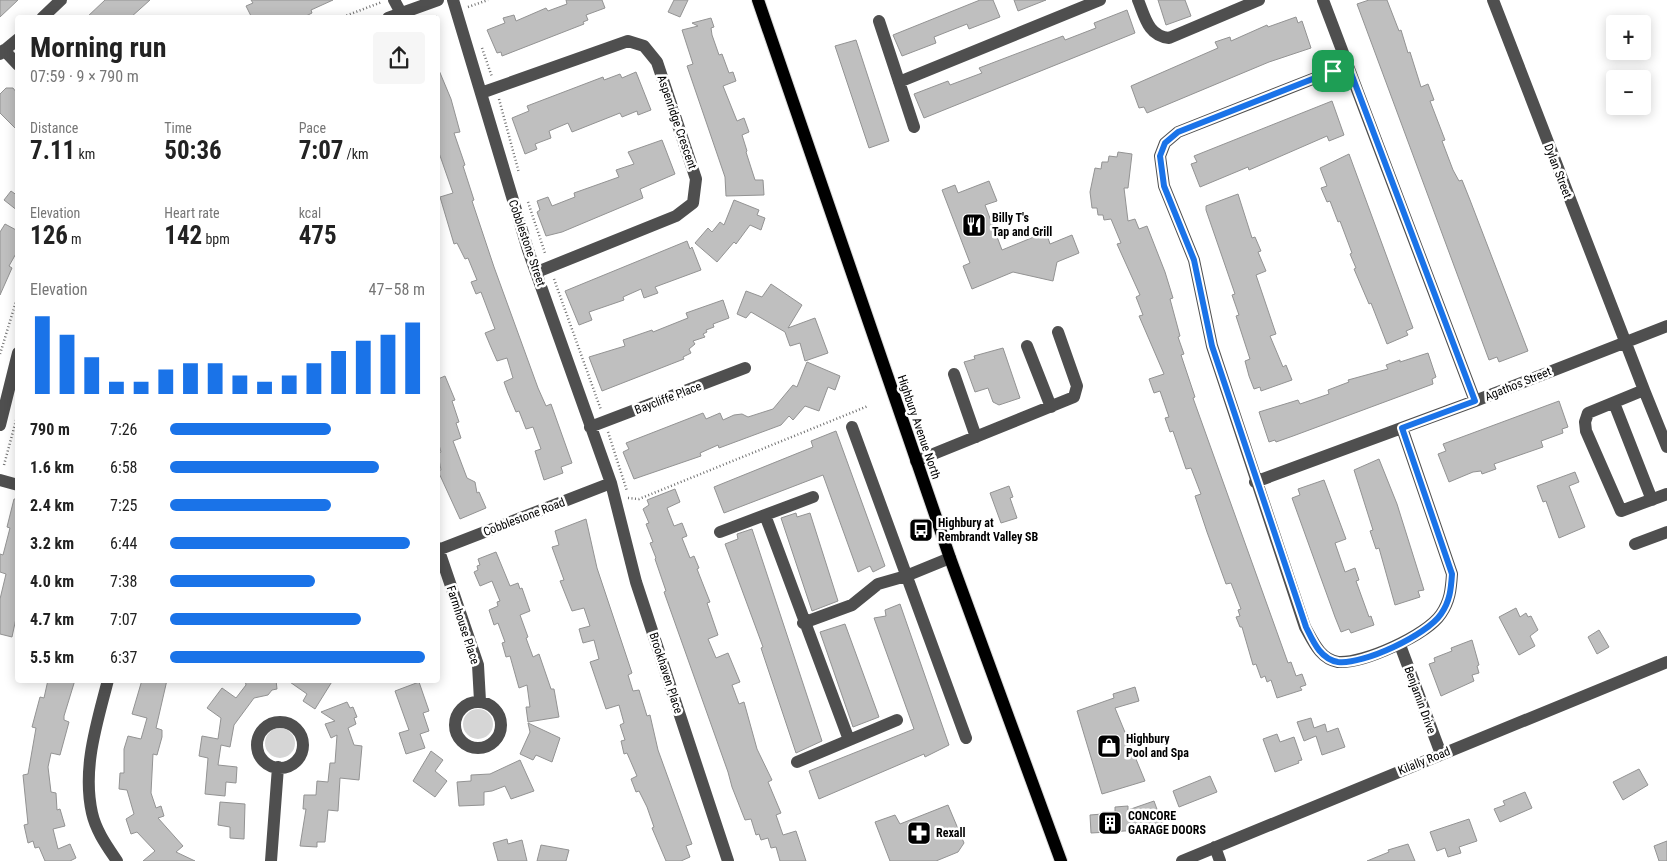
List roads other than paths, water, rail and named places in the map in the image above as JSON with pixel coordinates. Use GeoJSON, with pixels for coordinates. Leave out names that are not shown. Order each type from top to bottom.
{"type":"FeatureCollection","features":[{"type":"Feature","properties":{"kind":"main road","name":"Highbury Avenue North"},"geometry":{"type":"LineString","coordinates":[[758,0],[950,558],[1061,861]]}},
{"type":"Feature","properties":{"kind":"street"},"geometry":{"type":"LineString","coordinates":[[45,15],[61,0]]}},
{"type":"Feature","properties":{"kind":"street"},"geometry":{"type":"LineString","coordinates":[[394,0],[401,13]]}},
{"type":"Feature","properties":{"kind":"street"},"geometry":{"type":"LineString","coordinates":[[396,15],[438,0]]}},
{"type":"Feature","properties":{"kind":"street","name":"Cobblestone Street"},"geometry":{"type":"LineString","coordinates":[[453,0],[528,250],[611,483]]}},
{"type":"Feature","properties":{"kind":"street"},"geometry":{"type":"LineString","coordinates":[[899,82],[1100,0]]}},
{"type":"Feature","properties":{"kind":"street"},"geometry":{"type":"LineString","coordinates":[[1138,0],[1150,30],[1158,37],[1169,38],[1259,0]]}},
{"type":"Feature","properties":{"kind":"street"},"geometry":{"type":"LineString","coordinates":[[1323,0],[1475,401]]}},
{"type":"Feature","properties":{"kind":"street","name":"Dylan Street"},"geometry":{"type":"LineString","coordinates":[[1492,0],[1624,342],[1667,447]]}},
{"type":"Feature","properties":{"kind":"street"},"geometry":{"type":"LineString","coordinates":[[879,21],[914,127]]}},
{"type":"Feature","properties":{"kind":"street"},"geometry":{"type":"LineString","coordinates":[[15,41],[2,52],[15,63]]}},
{"type":"Feature","properties":{"kind":"street","name":"Aspenridge Crescent"},"geometry":{"type":"LineString","coordinates":[[481,92],[628,41],[644,46],[657,62],[696,179],[693,203],[676,216],[537,272]]}},
{"type":"Feature","properties":{"kind":"street"},"geometry":{"type":"LineString","coordinates":[[1348,65],[1178,132],[1165,143],[1160,156],[1164,186],[1194,260],[1212,346],[1255,482],[1306,627],[1319,652],[1337,662],[1354,660],[1400,645],[1441,616],[1450,598],[1452,574],[1402,428]]}},
{"type":"Feature","properties":{"kind":"street","name":"Agathos Street"},"geometry":{"type":"LineString","coordinates":[[1255,482],[1475,401],[1667,326]]}},
{"type":"Feature","properties":{"kind":"street"},"geometry":{"type":"LineString","coordinates":[[916,461],[1074,397],[1077,386],[1058,332]]}},
{"type":"Feature","properties":{"kind":"street"},"geometry":{"type":"LineString","coordinates":[[1027,346],[1051,407]]}},
{"type":"Feature","properties":{"kind":"street"},"geometry":{"type":"LineString","coordinates":[[0,425],[15,365]]}},
{"type":"Feature","properties":{"kind":"street","name":"Baycliffe Place"},"geometry":{"type":"LineString","coordinates":[[590,427],[745,368]]}},
{"type":"Feature","properties":{"kind":"street"},"geometry":{"type":"LineString","coordinates":[[954,374],[976,437]]}},
{"type":"Feature","properties":{"kind":"street"},"geometry":{"type":"LineString","coordinates":[[1644,390],[1588,414],[1585,422],[1586,431],[1621,511],[1667,494]]}},
{"type":"Feature","properties":{"kind":"street"},"geometry":{"type":"LineString","coordinates":[[1614,403],[1652,500]]}},
{"type":"Feature","properties":{"kind":"street"},"geometry":{"type":"LineString","coordinates":[[852,427],[966,738]]}},
{"type":"Feature","properties":{"kind":"street"},"geometry":{"type":"LineString","coordinates":[[0,480],[15,484]]}},
{"type":"Feature","properties":{"kind":"street","name":"Cobblestone Road"},"geometry":{"type":"LineString","coordinates":[[440,549],[611,483]]}},
{"type":"Feature","properties":{"kind":"street","name":"Brookhaven Place"},"geometry":{"type":"LineString","coordinates":[[611,483],[636,582],[728,861]]}},
{"type":"Feature","properties":{"kind":"street"},"geometry":{"type":"LineString","coordinates":[[720,532],[813,497]]}},
{"type":"Feature","properties":{"kind":"street"},"geometry":{"type":"LineString","coordinates":[[765,515],[803,623],[849,740]]}},
{"type":"Feature","properties":{"kind":"street"},"geometry":{"type":"LineString","coordinates":[[1634,544],[1667,532]]}},
{"type":"Feature","properties":{"kind":"street","name":"Farmhouse Place"},"geometry":{"type":"LineString","coordinates":[[440,556],[478,666],[480,701]]}},
{"type":"Feature","properties":{"kind":"street"},"geometry":{"type":"LineString","coordinates":[[803,623],[852,605],[878,584],[906,576],[950,558]]}},
{"type":"Feature","properties":{"kind":"street","name":"Benjamin Drive"},"geometry":{"type":"LineString","coordinates":[[1400,645],[1441,754]]}},
{"type":"Feature","properties":{"kind":"street","name":"Kilally Road"},"geometry":{"type":"LineString","coordinates":[[1182,861],[1667,662]]}},
{"type":"Feature","properties":{"kind":"street"},"geometry":{"type":"LineString","coordinates":[[107,683],[92,744],[89,780],[92,814],[102,839],[117,861]]}},
{"type":"Feature","properties":{"kind":"street"},"geometry":{"type":"LineString","coordinates":[[797,762],[897,720]]}},
{"type":"Feature","properties":{"kind":"street"},"geometry":{"type":"LineString","coordinates":[[271,861],[278,767]]}},
{"type":"Feature","properties":{"kind":"street"},"geometry":{"type":"LineString","coordinates":[[1215,847],[1220,861]]}},
{"type":"Feature","properties":{"kind":"place","name":"Billy T's Tap and Grill"},"geometry":{"type":"Point","coordinates":[974,225]}},
{"type":"Feature","properties":{"kind":"place","name":"Highbury at Rembrandt Valley SB"},"geometry":{"type":"Point","coordinates":[921,530]}},
{"type":"Feature","properties":{"kind":"place","name":"Highbury Pool and Spa"},"geometry":{"type":"Point","coordinates":[1109,746]}},
{"type":"Feature","properties":{"kind":"place","name":"CONCORE GARAGE DOORS"},"geometry":{"type":"Point","coordinates":[1110,823]}},
{"type":"Feature","properties":{"kind":"place","name":"Rexall"},"geometry":{"type":"Point","coordinates":[919,833]}}]}
